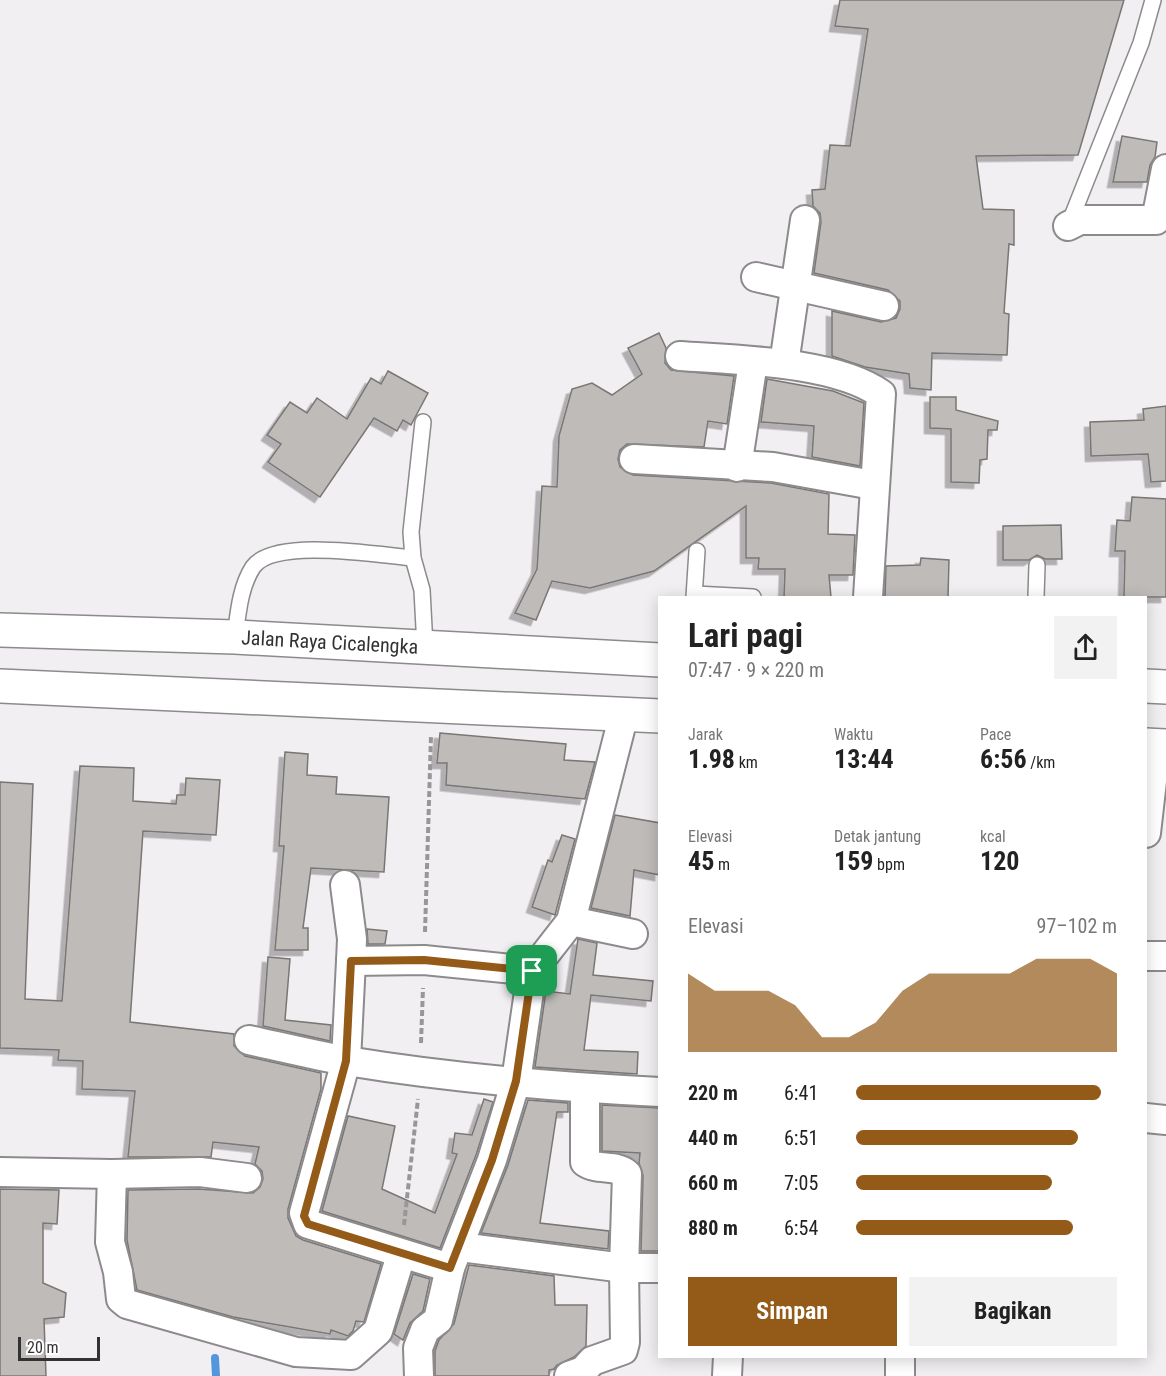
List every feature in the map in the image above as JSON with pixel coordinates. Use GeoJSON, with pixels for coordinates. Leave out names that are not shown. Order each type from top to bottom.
{"type":"FeatureCollection","features":[{"type":"Feature","properties":{"kind":"highway","name":"Jalan Raya Cicalengka"},"geometry":{"type":"LineString","coordinates":[[0,630],[235,637],[658,660]]}},
{"type":"Feature","properties":{"kind":"highway"},"geometry":{"type":"LineString","coordinates":[[0,686],[658,716]]}},
{"type":"Feature","properties":{"kind":"highway"},"geometry":{"type":"LineString","coordinates":[[1147,686],[1166,687]]}},
{"type":"Feature","properties":{"kind":"street"},"geometry":{"type":"LineString","coordinates":[[1068,226],[1080,220],[1161,220],[1166,169]]}},
{"type":"Feature","properties":{"kind":"street"},"geometry":{"type":"LineString","coordinates":[[784,364],[805,220]]}},
{"type":"Feature","properties":{"kind":"street"},"geometry":{"type":"LineString","coordinates":[[756,277],[884,306]]}},
{"type":"Feature","properties":{"kind":"street"},"geometry":{"type":"LineString","coordinates":[[680,356],[784,364],[860,383],[881,394],[873,485],[868,596]]}},
{"type":"Feature","properties":{"kind":"street"},"geometry":{"type":"LineString","coordinates":[[737,467],[753,362]]}},
{"type":"Feature","properties":{"kind":"street"},"geometry":{"type":"LineString","coordinates":[[634,459],[737,467],[773,467],[873,485]]}},
{"type":"Feature","properties":{"kind":"street"},"geometry":{"type":"LineString","coordinates":[[418,1376],[418,1348],[425,1330],[438,1320],[455,1258],[492,1160],[516,1081],[532,971],[571,921],[624,714]]}},
{"type":"Feature","properties":{"kind":"street"},"geometry":{"type":"LineString","coordinates":[[1147,824],[1156,746]]}},
{"type":"Feature","properties":{"kind":"street"},"geometry":{"type":"LineString","coordinates":[[345,885],[352,939],[346,1061],[304,1213],[308,1224],[401,1255],[658,1268]]}},
{"type":"Feature","properties":{"kind":"street"},"geometry":{"type":"LineString","coordinates":[[571,921],[633,934]]}},
{"type":"Feature","properties":{"kind":"street"},"geometry":{"type":"LineString","coordinates":[[1147,956],[1166,956]]}},
{"type":"Feature","properties":{"kind":"street"},"geometry":{"type":"LineString","coordinates":[[351,961],[447,962],[532,971]]}},
{"type":"Feature","properties":{"kind":"street"},"geometry":{"type":"LineString","coordinates":[[249,1040],[346,1061],[585,1088],[658,1092]]}},
{"type":"Feature","properties":{"kind":"street"},"geometry":{"type":"LineString","coordinates":[[569,1376],[583,1371],[592,1361],[623,1350],[626,1342],[624,1268],[627,1174],[623,1170],[592,1167],[585,1162],[585,1088]]}},
{"type":"Feature","properties":{"kind":"street"},"geometry":{"type":"LineString","coordinates":[[1147,1118],[1166,1120]]}},
{"type":"Feature","properties":{"kind":"street"},"geometry":{"type":"LineString","coordinates":[[0,1172],[112,1174],[200,1172],[247,1178]]}},
{"type":"Feature","properties":{"kind":"street"},"geometry":{"type":"LineString","coordinates":[[112,1174],[110,1242],[118,1272],[121,1299],[127,1304],[233,1336],[296,1352],[351,1356],[378,1331],[401,1255]]}},
{"type":"Feature","properties":{"kind":"street"},"geometry":{"type":"LineString","coordinates":[[727,1376],[728,1358]]}},
{"type":"Feature","properties":{"kind":"street"},"geometry":{"type":"LineString","coordinates":[[900,1358],[900,1376]]}},
{"type":"Feature","properties":{"kind":"lane"},"geometry":{"type":"LineString","coordinates":[[1068,226],[1141,43],[1153,0]]}},
{"type":"Feature","properties":{"kind":"lane"},"geometry":{"type":"LineString","coordinates":[[423,422],[411,532],[413,558],[422,590],[425,646]]}},
{"type":"Feature","properties":{"kind":"lane"},"geometry":{"type":"LineString","coordinates":[[235,637],[239,604],[253,567],[263,557],[280,551],[311,550],[413,558]]}},
{"type":"Feature","properties":{"kind":"lane"},"geometry":{"type":"LineString","coordinates":[[697,551],[694,595],[724,596]]}},
{"type":"Feature","properties":{"kind":"lane"},"geometry":{"type":"LineString","coordinates":[[1036,596],[1037,565]]}},
{"type":"Feature","properties":{"kind":"building"},"geometry":{"type":"Polygon","coordinates":[[[840,0],[1124,0],[1078,155],[976,156],[983,209],[1014,210],[1014,245],[1009,244],[1004,313],[1009,314],[1007,355],[932,353],[931,390],[910,388],[909,374],[865,367],[832,356],[832,311],[881,322],[896,318],[900,309],[900,301],[888,290],[814,273],[821,222],[820,213],[813,206],[812,190],[825,189],[830,145],[850,146],[868,29],[835,26],[840,0]]]}},
{"type":"Feature","properties":{"kind":"building"},"geometry":{"type":"Polygon","coordinates":[[[1122,136],[1157,142],[1147,182],[1113,182],[1122,136]]]}},
{"type":"Feature","properties":{"kind":"building"},"geometry":{"type":"Polygon","coordinates":[[[659,333],[666,348],[665,363],[671,370],[734,376],[727,424],[708,421],[704,447],[627,444],[620,450],[618,459],[620,467],[633,475],[771,483],[829,494],[828,534],[855,535],[853,575],[829,575],[831,596],[784,596],[785,569],[758,569],[759,558],[746,558],[746,506],[654,571],[590,588],[552,581],[536,620],[515,613],[537,569],[542,486],[557,487],[559,436],[572,389],[592,383],[612,395],[642,374],[628,348],[659,333]]]}},
{"type":"Feature","properties":{"kind":"building"},"geometry":{"type":"Polygon","coordinates":[[[388,371],[428,393],[411,425],[403,420],[397,431],[374,418],[320,497],[268,462],[281,444],[267,435],[290,402],[307,413],[317,398],[347,419],[371,378],[381,384],[388,371]]]}},
{"type":"Feature","properties":{"kind":"building"},"geometry":{"type":"Polygon","coordinates":[[[767,379],[833,391],[864,403],[860,466],[812,457],[814,426],[761,422],[767,379]]]}},
{"type":"Feature","properties":{"kind":"building"},"geometry":{"type":"Polygon","coordinates":[[[930,397],[956,397],[956,410],[998,421],[997,430],[988,430],[987,459],[980,460],[979,483],[951,482],[951,429],[930,428],[930,397]]]}},
{"type":"Feature","properties":{"kind":"building"},"geometry":{"type":"Polygon","coordinates":[[[1166,406],[1166,481],[1151,482],[1148,454],[1091,456],[1090,422],[1144,420],[1143,409],[1166,406]]]}},
{"type":"Feature","properties":{"kind":"building"},"geometry":{"type":"Polygon","coordinates":[[[1132,497],[1166,499],[1166,597],[1124,596],[1125,551],[1115,551],[1117,520],[1130,521],[1132,497]]]}},
{"type":"Feature","properties":{"kind":"building"},"geometry":{"type":"Polygon","coordinates":[[[1061,525],[1062,559],[1045,559],[1037,555],[1029,560],[1003,560],[1003,526],[1061,525]]]}},
{"type":"Feature","properties":{"kind":"building"},"geometry":{"type":"Polygon","coordinates":[[[921,558],[949,560],[948,596],[885,596],[886,566],[920,565],[921,558]]]}},
{"type":"Feature","properties":{"kind":"building"},"geometry":{"type":"Polygon","coordinates":[[[440,733],[566,744],[564,760],[595,762],[585,799],[446,785],[447,763],[437,763],[440,733]]]}},
{"type":"Feature","properties":{"kind":"building"},"geometry":{"type":"Polygon","coordinates":[[[285,752],[308,754],[307,775],[337,777],[336,794],[389,797],[384,872],[311,868],[303,928],[308,928],[308,950],[275,950],[284,846],[279,846],[285,752]]]}},
{"type":"Feature","properties":{"kind":"building"},"geometry":{"type":"Polygon","coordinates":[[[80,766],[134,768],[133,801],[176,804],[177,795],[185,795],[186,778],[220,780],[216,835],[143,831],[130,1022],[234,1034],[234,1046],[245,1056],[321,1073],[321,1089],[288,1209],[288,1218],[296,1236],[303,1240],[381,1264],[364,1322],[356,1321],[353,1331],[348,1336],[331,1330],[330,1334],[233,1317],[137,1290],[127,1240],[128,1190],[199,1189],[253,1193],[260,1187],[263,1179],[262,1171],[255,1164],[259,1147],[213,1142],[211,1157],[128,1157],[135,1091],[82,1089],[83,1061],[58,1060],[59,1050],[0,1048],[0,782],[33,784],[25,999],[62,1001],[80,766]]]}},
{"type":"Feature","properties":{"kind":"building"},"geometry":{"type":"Polygon","coordinates":[[[615,815],[658,823],[658,875],[634,870],[630,916],[591,908],[615,815]]]}},
{"type":"Feature","properties":{"kind":"building"},"geometry":{"type":"Polygon","coordinates":[[[562,835],[575,839],[555,915],[532,907],[548,860],[552,862],[562,835]]]}},
{"type":"Feature","properties":{"kind":"building"},"geometry":{"type":"Polygon","coordinates":[[[367,929],[387,931],[385,944],[368,944],[367,929]]]}},
{"type":"Feature","properties":{"kind":"building"},"geometry":{"type":"Polygon","coordinates":[[[578,939],[597,943],[593,975],[653,981],[651,1001],[591,995],[584,1050],[638,1052],[637,1074],[535,1067],[546,991],[570,994],[578,939]]]}},
{"type":"Feature","properties":{"kind":"building"},"geometry":{"type":"Polygon","coordinates":[[[268,957],[290,959],[285,1020],[331,1025],[330,1041],[263,1026],[268,957]]]}},
{"type":"Feature","properties":{"kind":"building"},"geometry":{"type":"Polygon","coordinates":[[[484,1099],[493,1102],[476,1155],[440,1248],[322,1211],[348,1116],[395,1126],[382,1189],[435,1213],[457,1154],[452,1153],[455,1133],[472,1135],[484,1099]]]}},
{"type":"Feature","properties":{"kind":"building"},"geometry":{"type":"Polygon","coordinates":[[[528,1100],[568,1103],[568,1112],[557,1112],[540,1223],[609,1231],[608,1249],[481,1233],[508,1165],[528,1100]]]}},
{"type":"Feature","properties":{"kind":"building"},"geometry":{"type":"Polygon","coordinates":[[[602,1105],[658,1108],[658,1251],[641,1251],[643,1175],[639,1163],[640,1153],[602,1151],[602,1105]]]}},
{"type":"Feature","properties":{"kind":"building"},"geometry":{"type":"Polygon","coordinates":[[[0,1189],[59,1190],[57,1224],[43,1223],[43,1283],[66,1293],[64,1317],[44,1319],[46,1376],[0,1376],[0,1189]]]}},
{"type":"Feature","properties":{"kind":"building"},"geometry":{"type":"Polygon","coordinates":[[[469,1265],[554,1276],[555,1305],[587,1305],[586,1346],[574,1357],[549,1370],[549,1376],[435,1376],[435,1351],[439,1340],[454,1324],[469,1265]]]}},
{"type":"Feature","properties":{"kind":"building"},"geometry":{"type":"Polygon","coordinates":[[[413,1274],[430,1279],[423,1311],[410,1323],[403,1340],[394,1334],[413,1274]]]}},
{"type":"Feature","properties":{"kind":"waterway"},"geometry":{"type":"LineString","coordinates":[[215,1358],[216,1376]]}},
{"type":"Feature","properties":{"kind":"route"},"geometry":{"type":"LineString","coordinates":[[424,960],[532,971],[516,1081],[492,1160],[450,1268],[401,1255],[308,1224],[304,1213],[346,1061],[351,961],[424,960]]}}]}
